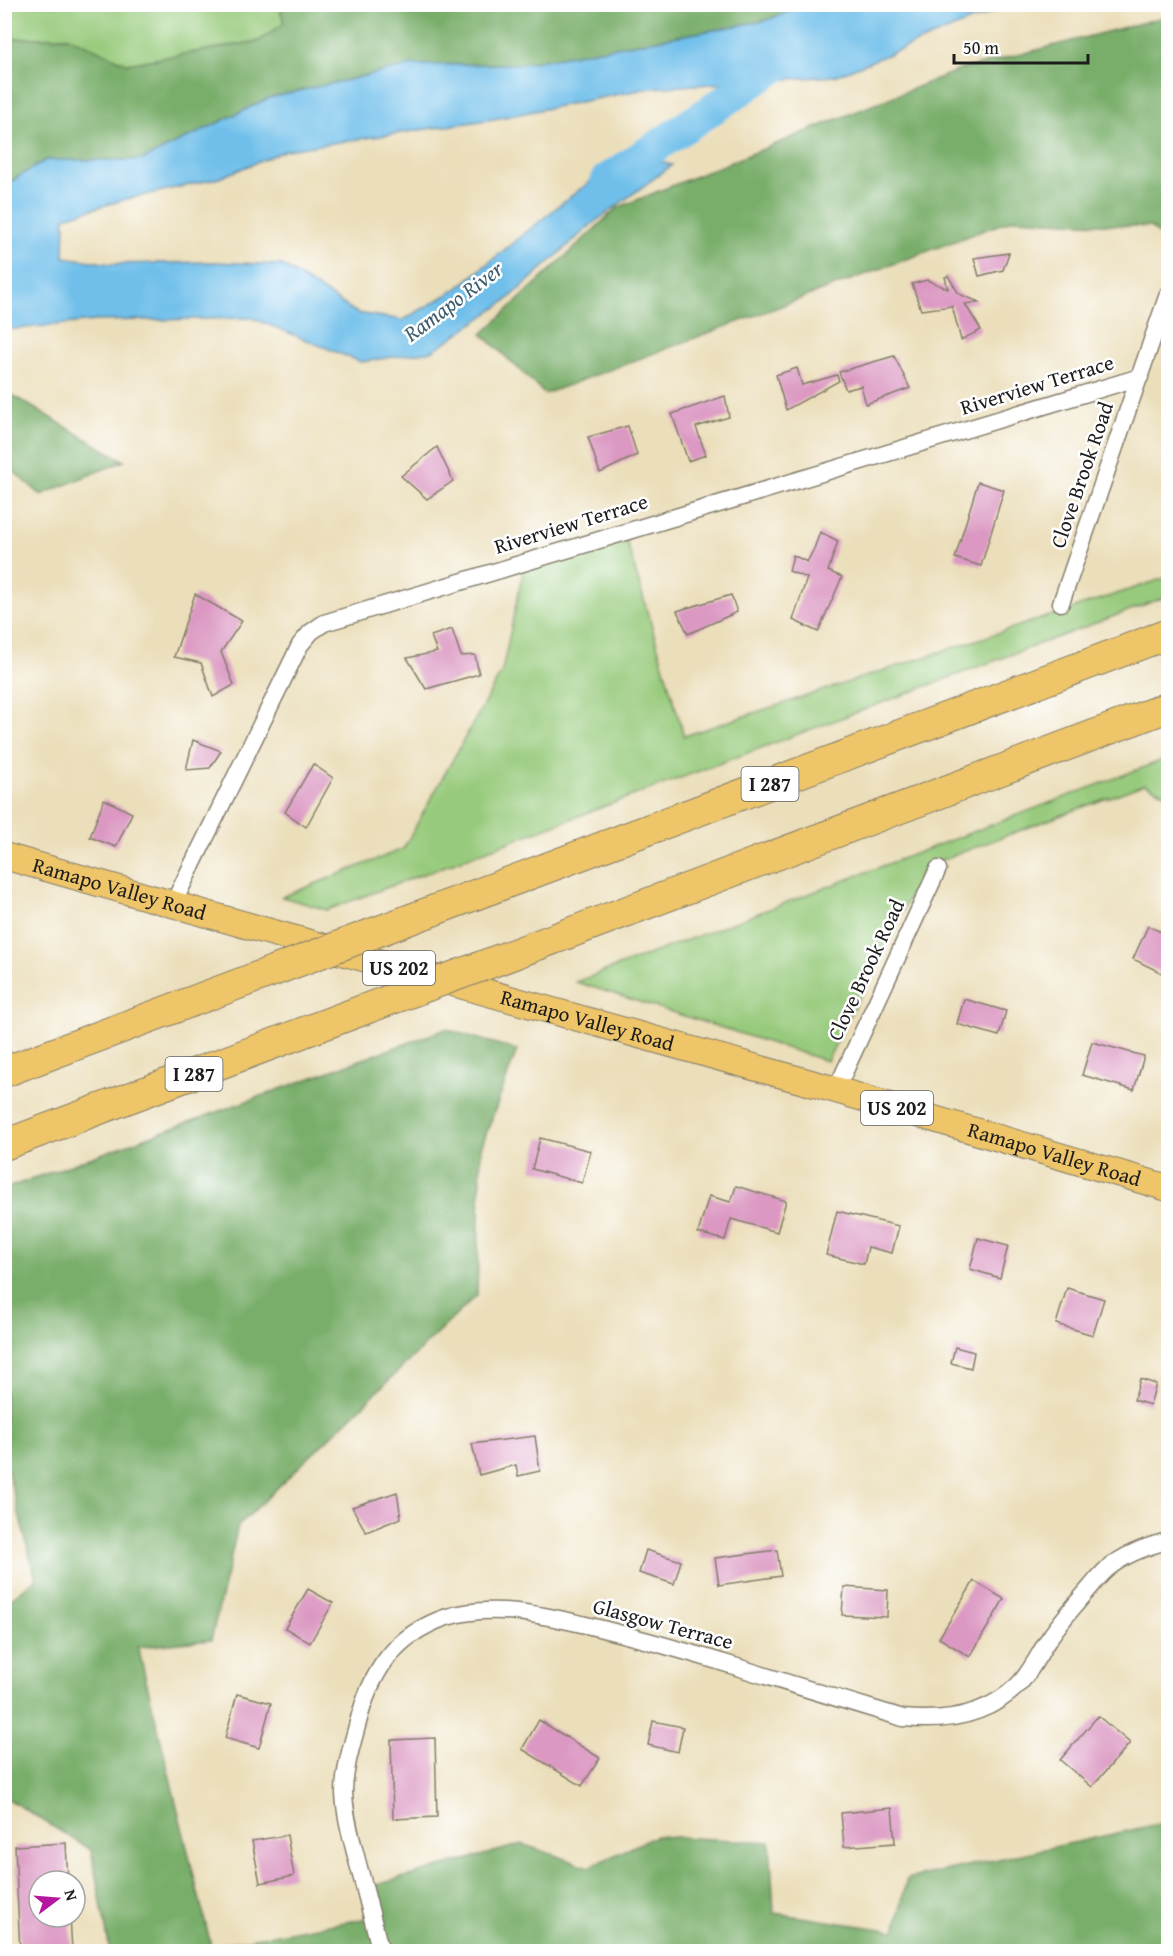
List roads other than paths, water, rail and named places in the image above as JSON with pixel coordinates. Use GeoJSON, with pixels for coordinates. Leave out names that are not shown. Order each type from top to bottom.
{"type":"FeatureCollection","features":[{"type":"Feature","properties":{"kind":"highway","name":"I 287"},"geometry":{"type":"LineString","coordinates":[[4,1072],[1168,634]]}},
{"type":"Feature","properties":{"kind":"highway","name":"I 287"},"geometry":{"type":"LineString","coordinates":[[4,1145],[1168,707]]}},
{"type":"Feature","properties":{"kind":"main road","name":"Ramapo Valley Road"},"geometry":{"type":"LineString","coordinates":[[4,856],[836,1090],[1168,1188]]}},
{"type":"Feature","properties":{"kind":"street","name":"Clove Brook Road"},"geometry":{"type":"LineString","coordinates":[[1061,603],[1168,294]]}},
{"type":"Feature","properties":{"kind":"street","name":"Riverview Terrace"},"geometry":{"type":"LineString","coordinates":[[173,904],[300,645],[310,632],[324,623],[1140,377]]}},
{"type":"Feature","properties":{"kind":"street","name":"Clove Brook Road"},"geometry":{"type":"LineString","coordinates":[[836,1090],[938,869]]}},
{"type":"Feature","properties":{"kind":"street","name":"Glasgow Terrace"},"geometry":{"type":"LineString","coordinates":[[381,1952],[346,1817],[344,1791],[347,1765],[363,1700],[372,1680],[387,1657],[403,1641],[426,1626],[449,1617],[475,1612],[510,1612],[547,1617],[644,1639],[903,1718],[928,1721],[952,1719],[976,1712],[1016,1687],[1058,1625],[1106,1570],[1126,1556],[1151,1545],[1168,1541]]}},
{"type":"Feature","properties":{"kind":"water"},"geometry":{"type":"Polygon","coordinates":[[[807,5],[1010,5],[835,76],[650,88],[494,119],[286,150],[219,178],[123,200],[65,217],[64,257],[111,264],[213,262],[282,265],[357,313],[403,320],[455,290],[627,153],[672,165],[592,224],[506,301],[432,351],[361,362],[252,318],[95,321],[5,330],[5,185],[46,160],[142,160],[269,98],[413,65],[521,64],[764,21],[807,5]]]}},
{"type":"Feature","properties":{"kind":"waterway","name":"Ramapo River"},"geometry":{"type":"LineString","coordinates":[[606,180],[792,56]]}}]}
